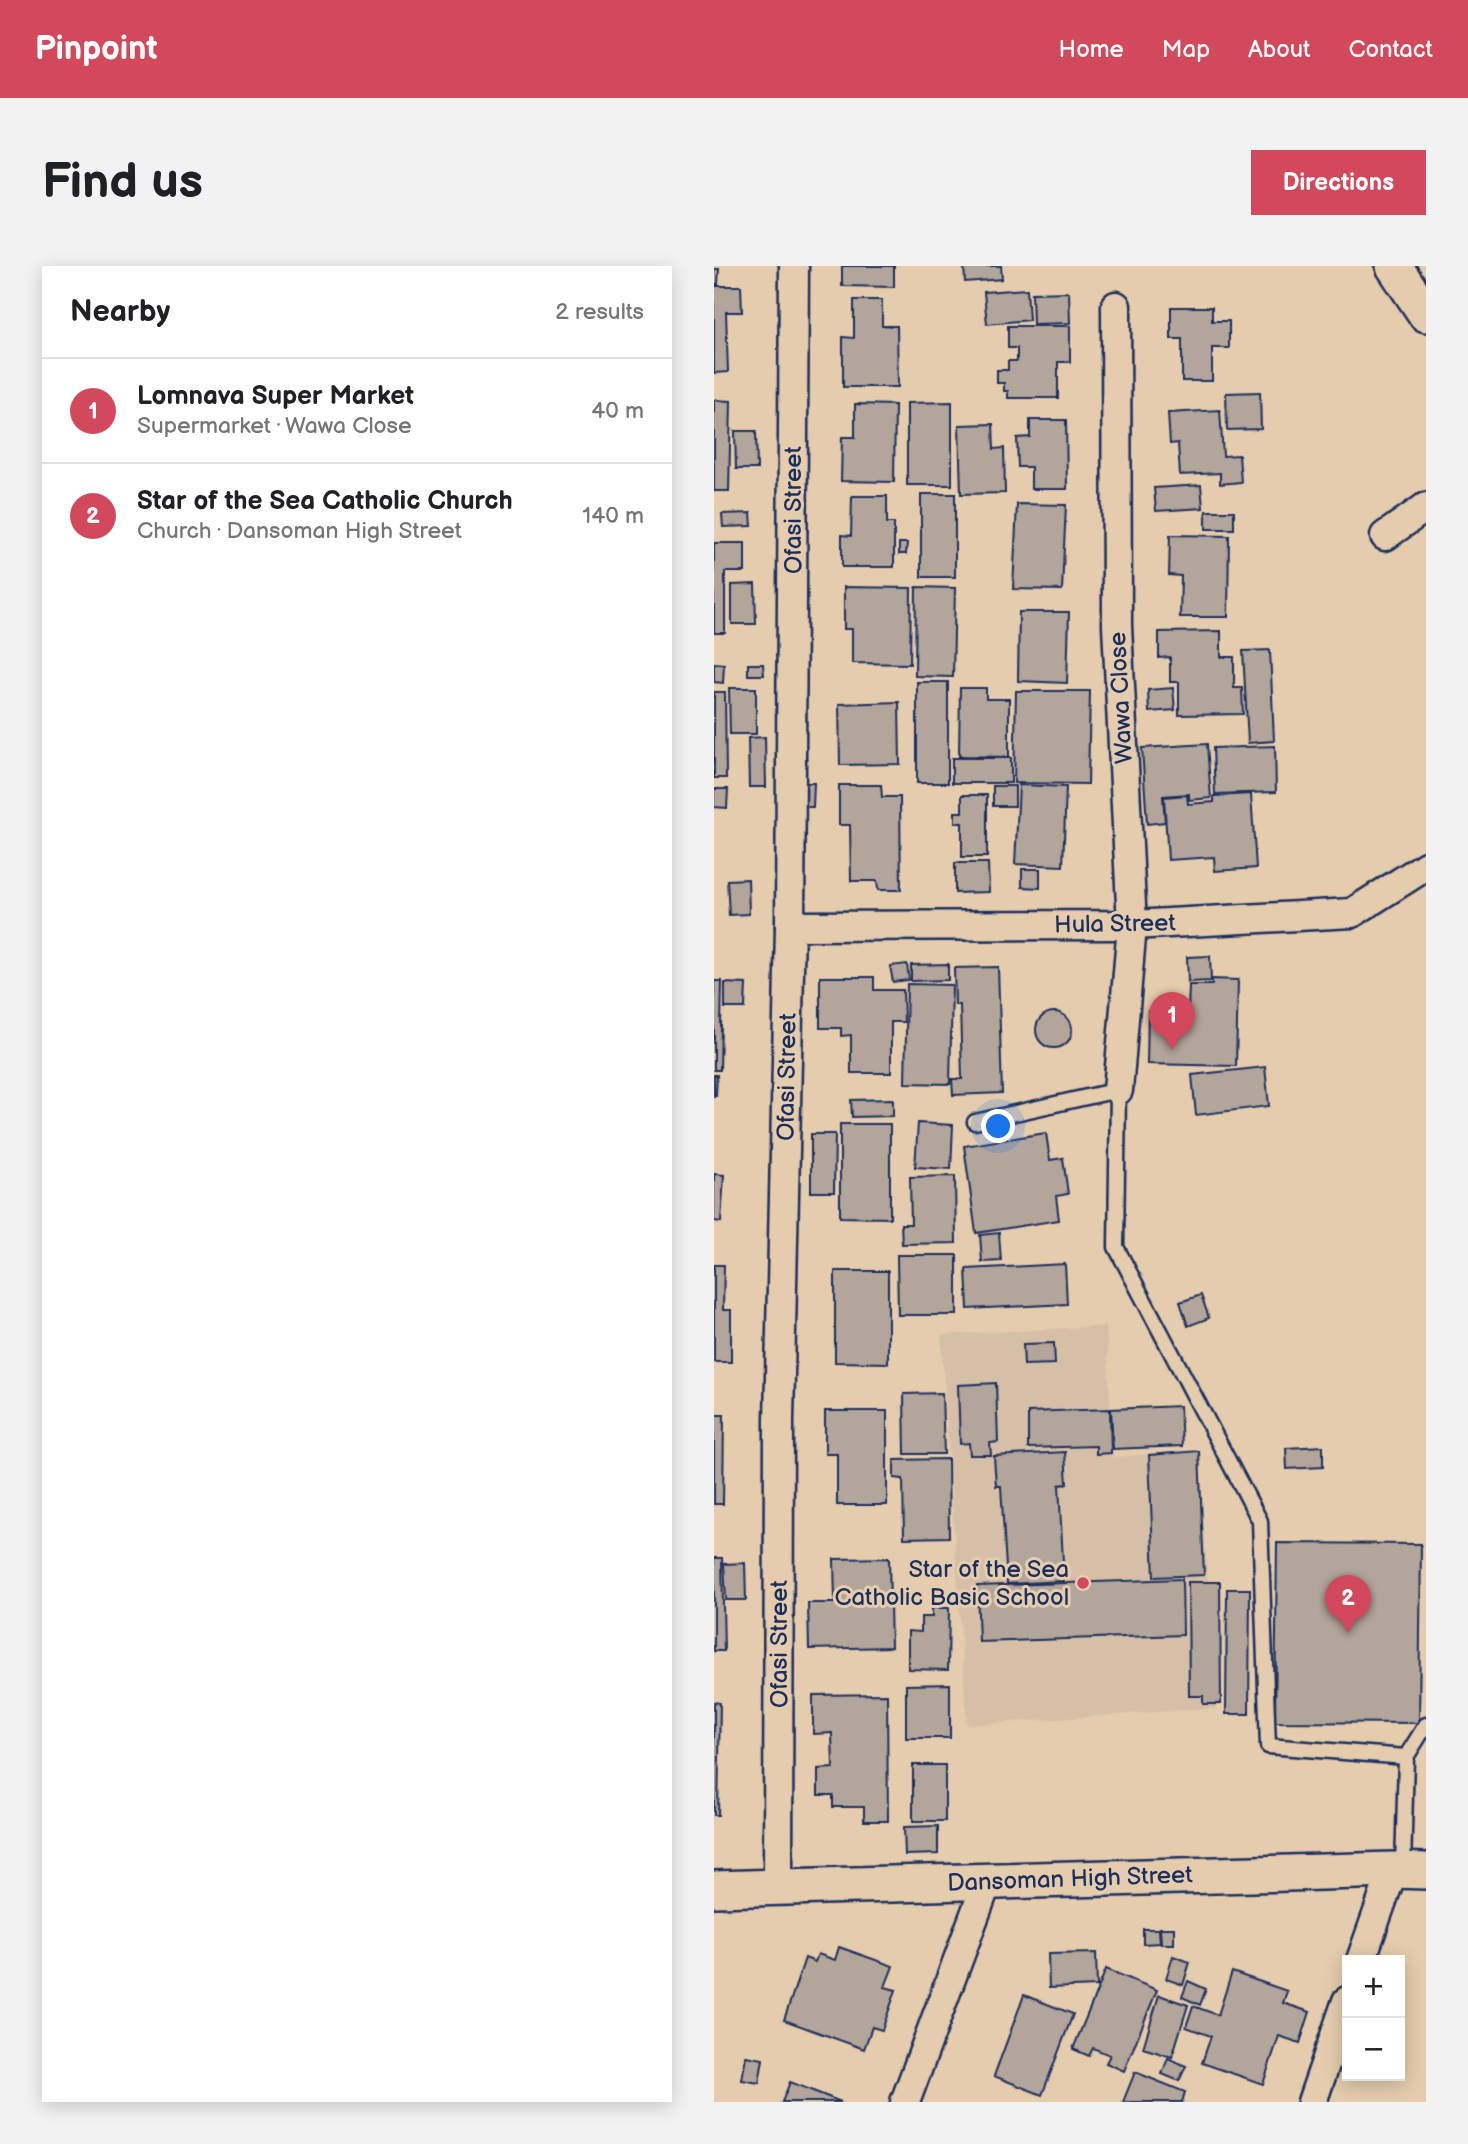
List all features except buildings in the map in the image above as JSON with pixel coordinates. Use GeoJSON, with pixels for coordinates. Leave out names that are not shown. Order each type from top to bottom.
{"type":"FeatureCollection","features":[{"type":"Feature","properties":{"kind":"street","name":"Ofasi Street"},"geometry":{"type":"LineString","coordinates":[[779,1887],[779,1420],[790,926],[794,266]]}},
{"type":"Feature","properties":{"kind":"street"},"geometry":{"type":"LineString","coordinates":[[1394,266],[1426,314]]}},
{"type":"Feature","properties":{"kind":"street","name":"Wawa Close"},"geometry":{"type":"LineString","coordinates":[[1116,306],[1118,626],[1132,925],[1118,1090]]}},
{"type":"Feature","properties":{"kind":"street"},"geometry":{"type":"LineString","coordinates":[[1385,536],[1426,507]]}},
{"type":"Feature","properties":{"kind":"street","name":"Hula Street"},"geometry":{"type":"LineString","coordinates":[[790,926],[1132,925],[1352,913],[1426,866]]}},
{"type":"Feature","properties":{"kind":"street"},"geometry":{"type":"LineString","coordinates":[[1364,1955],[1407,1870]]}},
{"type":"Feature","properties":{"kind":"street","name":"Dansoman High Street"},"geometry":{"type":"LineString","coordinates":[[714,1889],[1407,1870]]}},
{"type":"Feature","properties":{"kind":"street"},"geometry":{"type":"LineString","coordinates":[[905,2102],[987,1882]]}},
{"type":"Feature","properties":{"kind":"street"},"geometry":{"type":"LineString","coordinates":[[1312,2102],[1342,2015]]}},
{"type":"Feature","properties":{"kind":"lane"},"geometry":{"type":"LineString","coordinates":[[975,1122],[1118,1090],[1116,1247],[1260,1521],[1268,1746],[1406,1757]]}},
{"type":"Feature","properties":{"kind":"lane"},"geometry":{"type":"LineString","coordinates":[[1407,1870],[1406,1757],[1426,1725]]}},
{"type":"Feature","properties":{"kind":"shaded area","name":"Star of the Sea Catholic Basic School"},"geometry":{"type":"Polygon","coordinates":[[[1106,1326],[1113,1457],[1199,1451],[1216,1708],[967,1725],[941,1335],[1106,1326]]]}},
{"type":"Feature","properties":{"kind":"place","name":"Lomnava Super Market"},"geometry":{"type":"Point","coordinates":[1172,1050]}},
{"type":"Feature","properties":{"kind":"place","name":"Star of the Sea Catholic Basic School"},"geometry":{"type":"Point","coordinates":[1083,1583]}},
{"type":"Feature","properties":{"kind":"place","name":"Star of the Sea Catholic Church"},"geometry":{"type":"Point","coordinates":[1348,1633]}}]}
